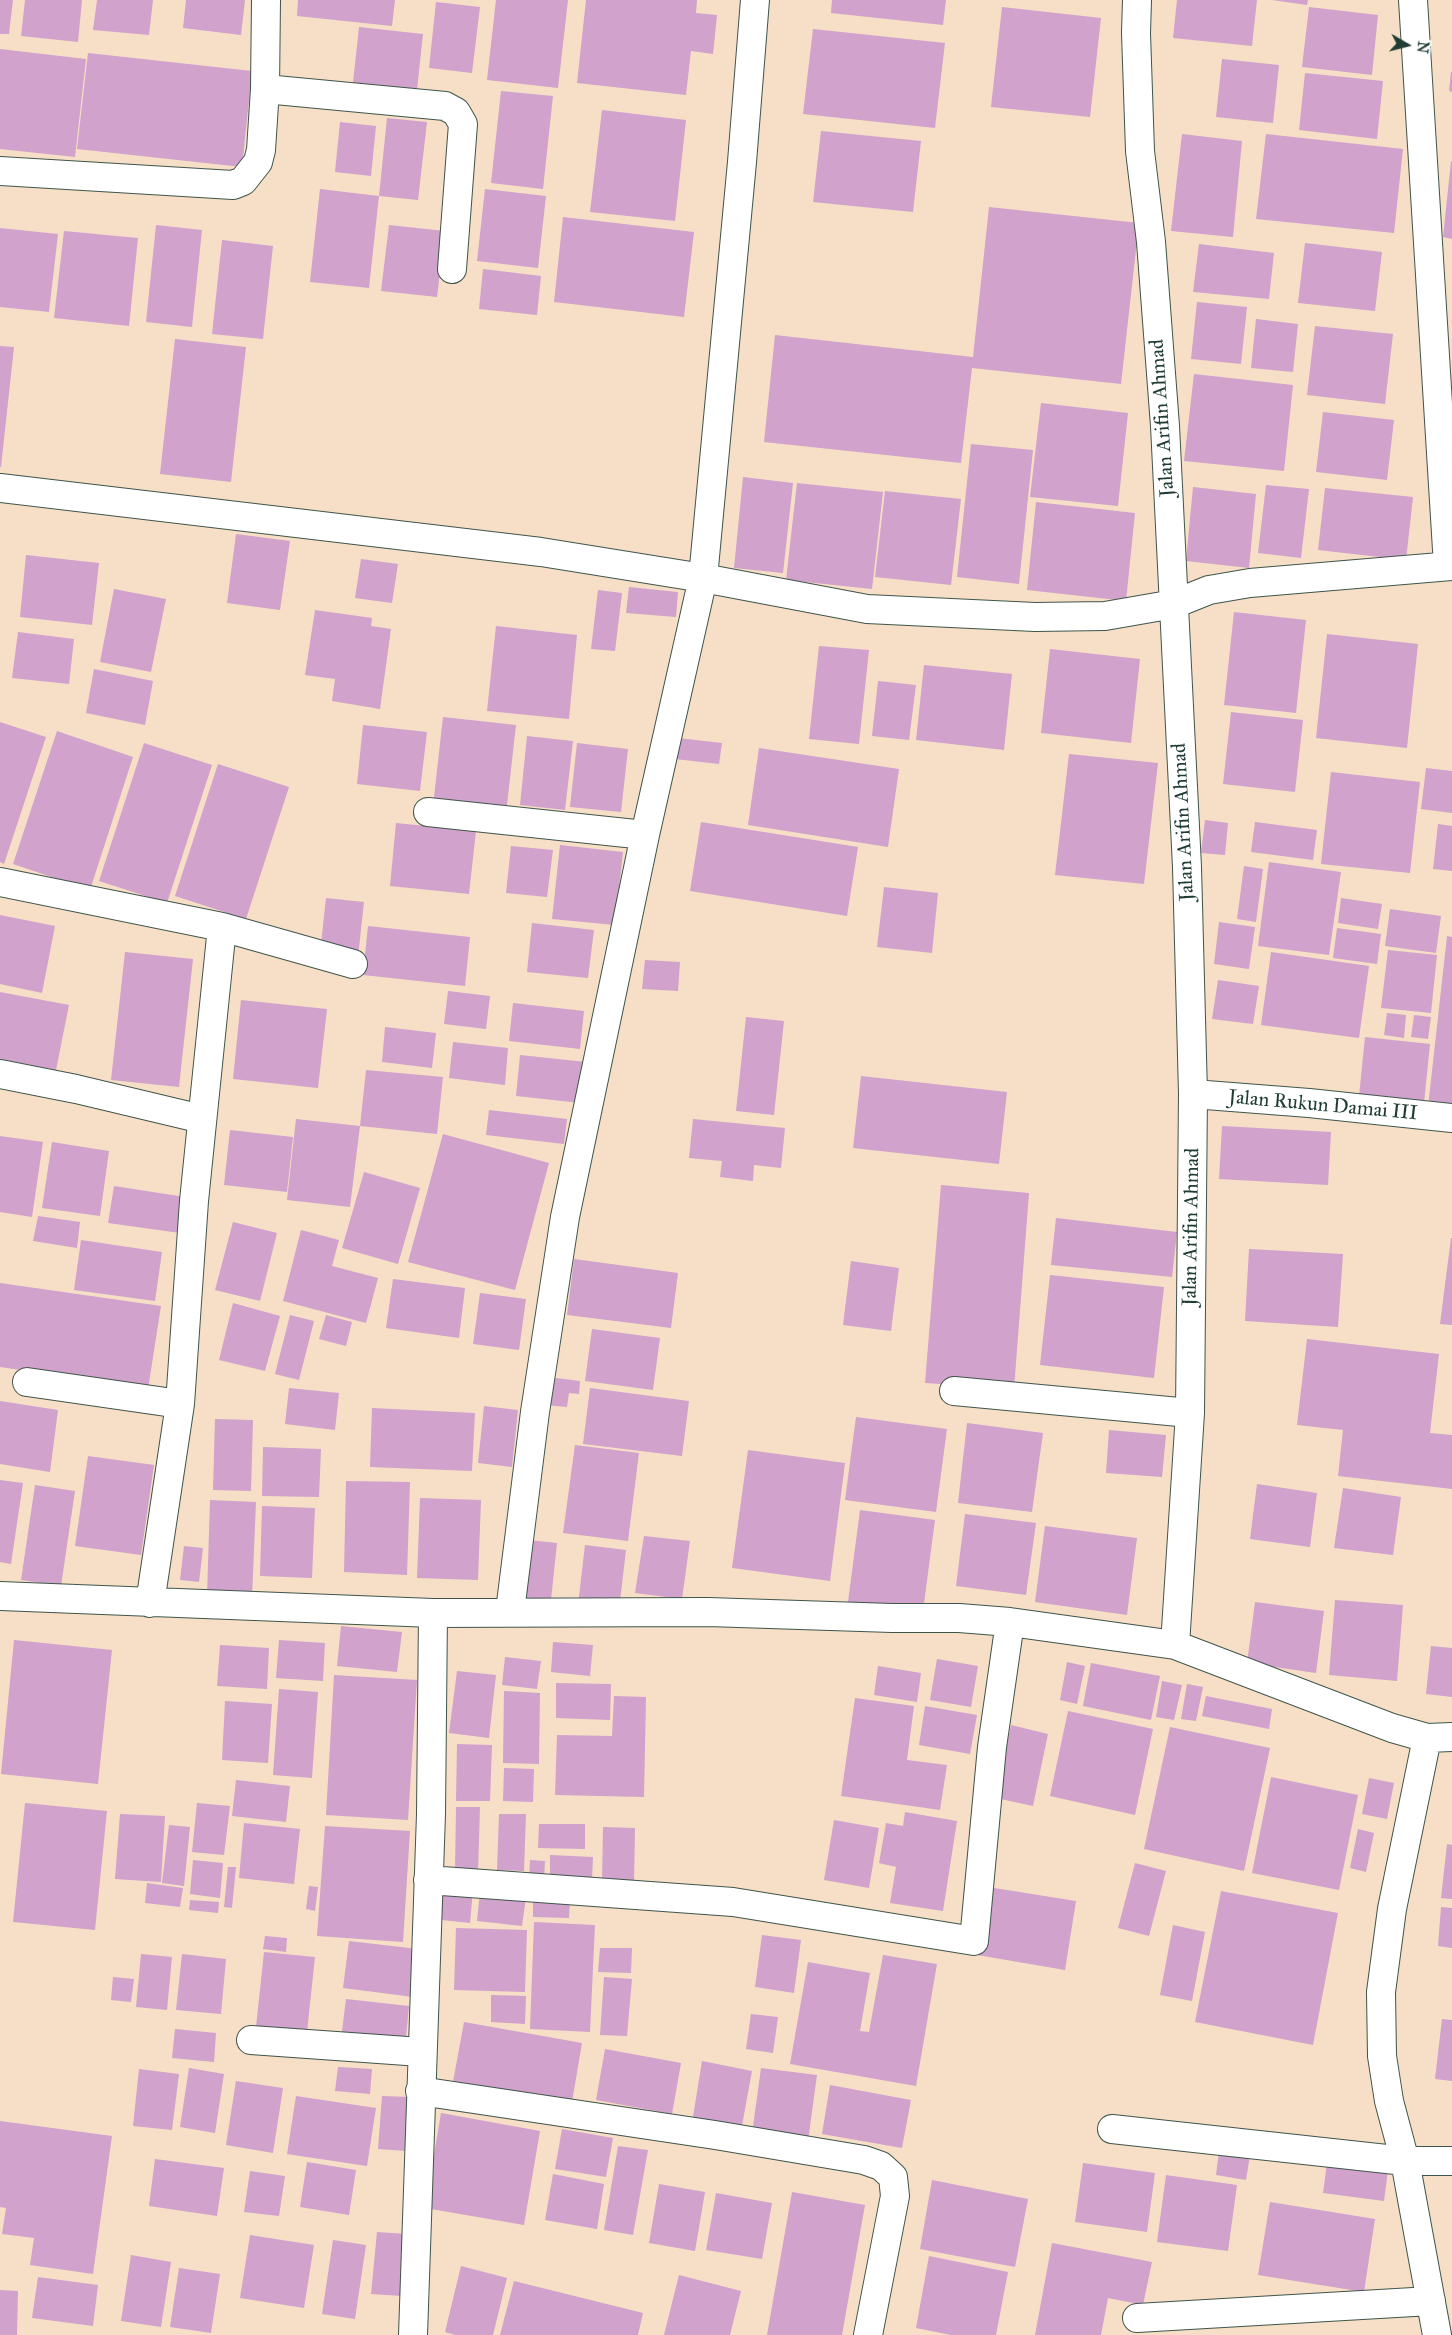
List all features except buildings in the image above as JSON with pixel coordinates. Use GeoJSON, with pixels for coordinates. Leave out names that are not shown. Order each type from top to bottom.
{"type":"FeatureCollection","features":[{"type":"Feature","properties":{"kind":"street"},"geometry":{"type":"LineString","coordinates":[[0,171],[233,185],[243,181],[258,162],[263,131],[266,0]]}},
{"type":"Feature","properties":{"kind":"street"},"geometry":{"type":"LineString","coordinates":[[510,1611],[535,1412],[565,1217],[645,835],[703,578],[742,172],[756,0]]}},
{"type":"Feature","properties":{"kind":"street","name":"Jalan Arifin Ahmad"},"geometry":{"type":"LineString","coordinates":[[1137,0],[1136,33],[1140,151],[1151,242],[1165,426],[1187,867],[1193,1094],[1190,1413],[1175,1645]]}},
{"type":"Feature","properties":{"kind":"street"},"geometry":{"type":"LineString","coordinates":[[0,488],[541,552],[703,578],[867,609],[1035,617],[1105,616],[1174,604],[1209,590],[1250,583],[1450,566],[1441,255],[1413,0]]}},
{"type":"Feature","properties":{"kind":"street"},"geometry":{"type":"LineString","coordinates":[[265,89],[445,106],[456,112],[463,124],[452,269]]}},
{"type":"Feature","properties":{"kind":"street"},"geometry":{"type":"LineString","coordinates":[[428,812],[645,835]]}},
{"type":"Feature","properties":{"kind":"street"},"geometry":{"type":"LineString","coordinates":[[0,882],[222,926],[353,964]]}},
{"type":"Feature","properties":{"kind":"street"},"geometry":{"type":"LineString","coordinates":[[150,1603],[180,1404],[194,1201],[222,926]]}},
{"type":"Feature","properties":{"kind":"street"},"geometry":{"type":"LineString","coordinates":[[0,1074],[76,1089],[202,1119]]}},
{"type":"Feature","properties":{"kind":"street","name":"Jalan Rukun Damai III"},"geometry":{"type":"LineString","coordinates":[[1193,1094],[1309,1103],[1452,1118]]}},
{"type":"Feature","properties":{"kind":"street"},"geometry":{"type":"LineString","coordinates":[[27,1382],[180,1404]]}},
{"type":"Feature","properties":{"kind":"street"},"geometry":{"type":"LineString","coordinates":[[954,1391],[1190,1413]]}},
{"type":"Feature","properties":{"kind":"street"},"geometry":{"type":"LineString","coordinates":[[0,1596],[434,1613],[510,1611],[708,1612],[892,1618],[959,1618],[1010,1622],[1175,1645],[1392,1728],[1440,1738],[1392,1909],[1381,1992],[1382,2056],[1389,2101],[1405,2161],[1437,2335]]}},
{"type":"Feature","properties":{"kind":"street"},"geometry":{"type":"LineString","coordinates":[[413,2335],[428,1880],[434,1613]]}},
{"type":"Feature","properties":{"kind":"street"},"geometry":{"type":"LineString","coordinates":[[428,1880],[733,1902],[974,1941],[992,1747],[1010,1622]]}},
{"type":"Feature","properties":{"kind":"street"},"geometry":{"type":"LineString","coordinates":[[251,2040],[421,2052]]}},
{"type":"Feature","properties":{"kind":"street"},"geometry":{"type":"LineString","coordinates":[[420,2091],[743,2140],[864,2160],[881,2166],[893,2178],[895,2196],[868,2335]]}},
{"type":"Feature","properties":{"kind":"street"},"geometry":{"type":"LineString","coordinates":[[1112,2129],[1405,2161],[1452,2162]]}},
{"type":"Feature","properties":{"kind":"street"},"geometry":{"type":"LineString","coordinates":[[1137,2318],[1431,2301]]}}]}
